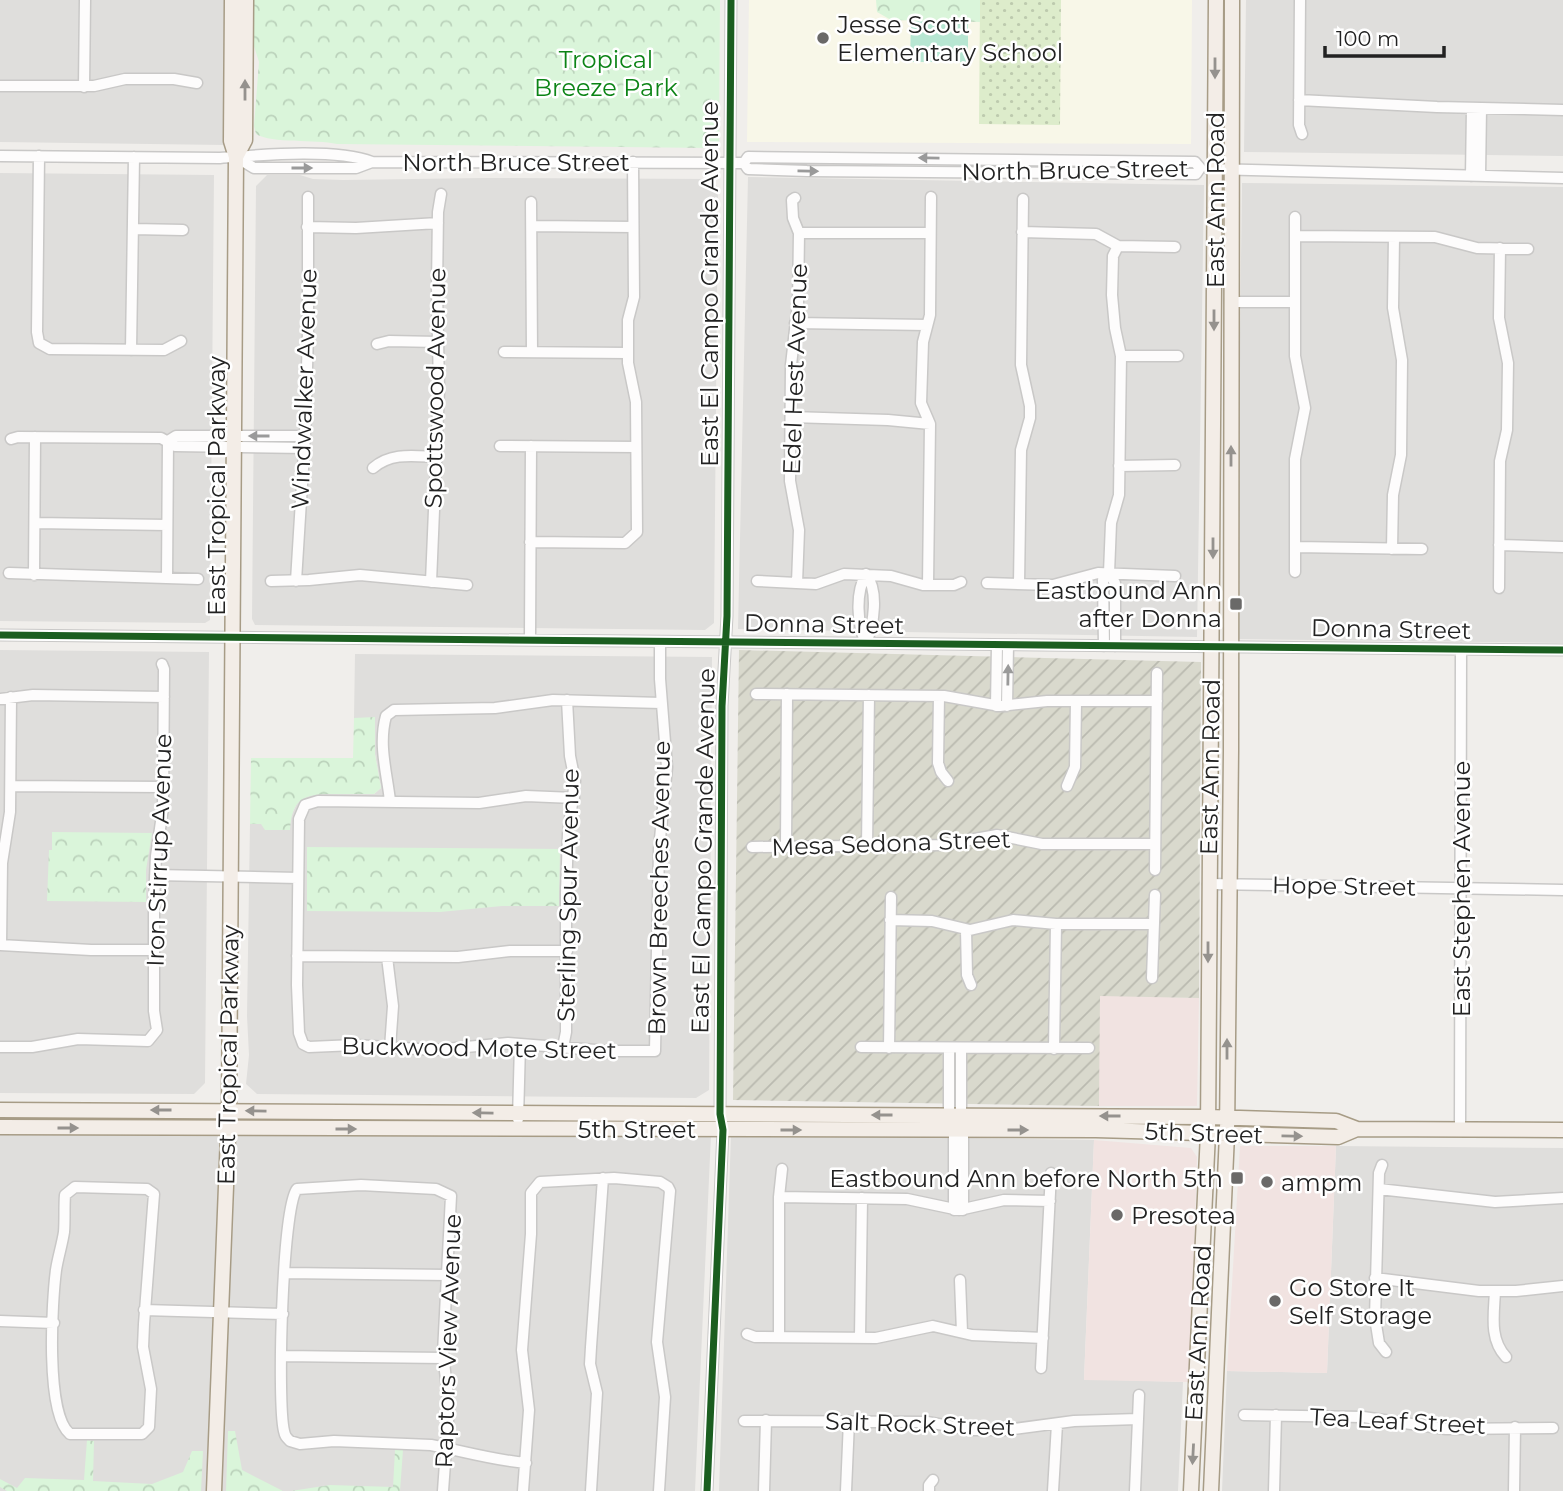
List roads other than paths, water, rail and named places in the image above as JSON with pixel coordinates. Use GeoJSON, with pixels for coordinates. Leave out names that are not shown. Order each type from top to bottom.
{"type":"FeatureCollection","features":[{"type":"Feature","properties":{"kind":"main road","name":"East Tropical Parkway"},"geometry":{"type":"LineString","coordinates":[[214,1491],[229,1129],[236,157],[231,141],[232,0]]}},
{"type":"Feature","properties":{"kind":"main road","name":"East Tropical Parkway"},"geometry":{"type":"LineString","coordinates":[[236,157],[245,140],[246,0]]}},
{"type":"Feature","properties":{"kind":"main road","name":"East Ann Road"},"geometry":{"type":"LineString","coordinates":[[1191,1491],[1208,1133],[1212,646],[1209,169],[1216,0]]}},
{"type":"Feature","properties":{"kind":"main road","name":"East Ann Road"},"geometry":{"type":"LineString","coordinates":[[1210,1491],[1227,1134],[1232,0]]}},
{"type":"Feature","properties":{"kind":"main road","name":"5th Street"},"geometry":{"type":"LineString","coordinates":[[0,1110],[720,1114],[1338,1137],[1357,1129]]}},
{"type":"Feature","properties":{"kind":"main road","name":"5th Street"},"geometry":{"type":"LineString","coordinates":[[0,1127],[910,1130],[950,1121],[957,1123],[1009,1116],[1336,1121],[1357,1129],[1563,1130]]}},
{"type":"Feature","properties":{"kind":"main road"},"geometry":{"type":"LineString","coordinates":[[1196,1369],[1204,1371],[1207,1376],[1214,1423]]}},
{"type":"Feature","properties":{"kind":"street"},"geometry":{"type":"LineString","coordinates":[[85,0],[85,87]]}},
{"type":"Feature","properties":{"kind":"street","name":"East El Campo Grande Avenue"},"geometry":{"type":"LineString","coordinates":[[707,1491],[723,1130],[720,1114],[722,706],[725,642],[731,0]]}},
{"type":"Feature","properties":{"kind":"street"},"geometry":{"type":"LineString","coordinates":[[1300,0],[1299,125],[1302,134]]}},
{"type":"Feature","properties":{"kind":"street"},"geometry":{"type":"LineString","coordinates":[[0,86],[85,87],[125,79],[174,79],[197,83]]}},
{"type":"Feature","properties":{"kind":"street"},"geometry":{"type":"LineString","coordinates":[[1299,100],[1563,110]]}},
{"type":"Feature","properties":{"kind":"street"},"geometry":{"type":"LineString","coordinates":[[1475,176],[1476,108]]}},
{"type":"Feature","properties":{"kind":"street","name":"North Bruce Street"},"geometry":{"type":"LineString","coordinates":[[0,156],[236,157],[254,168],[356,168],[372,162],[744,163]]}},
{"type":"Feature","properties":{"kind":"street"},"geometry":{"type":"LineString","coordinates":[[39,156],[39,344],[50,349],[164,350],[181,341]]}},
{"type":"Feature","properties":{"kind":"street","name":"North Bruce Street"},"geometry":{"type":"LineString","coordinates":[[748,157],[847,157],[1195,162],[1200,168],[1196,174],[820,171],[748,169],[744,163],[748,157]]}},
{"type":"Feature","properties":{"kind":"street"},"geometry":{"type":"LineString","coordinates":[[131,350],[134,158]]}},
{"type":"Feature","properties":{"kind":"street"},"geometry":{"type":"LineString","coordinates":[[530,542],[625,544],[637,532],[636,402],[628,370],[628,320],[634,298],[633,162]]}},
{"type":"Feature","properties":{"kind":"street","name":"North Bruce Street"},"geometry":{"type":"LineString","coordinates":[[1209,169],[1563,178]]}},
{"type":"Feature","properties":{"kind":"street","name":"Spottswood Avenue"},"geometry":{"type":"LineString","coordinates":[[431,582],[439,390],[440,194]]}},
{"type":"Feature","properties":{"kind":"street","name":"Windwalker Avenue"},"geometry":{"type":"LineString","coordinates":[[296,581],[305,442],[308,197]]}},
{"type":"Feature","properties":{"kind":"street"},"geometry":{"type":"LineString","coordinates":[[928,585],[930,424],[921,403],[923,342],[930,315],[931,197]]}},
{"type":"Feature","properties":{"kind":"street","name":"Edel Hest Avenue"},"geometry":{"type":"LineString","coordinates":[[794,198],[793,218],[799,233],[790,481],[799,530],[797,583]]}},
{"type":"Feature","properties":{"kind":"street"},"geometry":{"type":"LineString","coordinates":[[1019,584],[1021,450],[1030,418],[1021,365],[1023,199]]}},
{"type":"Feature","properties":{"kind":"street"},"geometry":{"type":"LineString","coordinates":[[531,202],[532,352]]}},
{"type":"Feature","properties":{"kind":"street"},"geometry":{"type":"LineString","coordinates":[[1295,217],[1295,356],[1305,408],[1295,459],[1295,572]]}},
{"type":"Feature","properties":{"kind":"street"},"geometry":{"type":"LineString","coordinates":[[307,227],[368,228],[438,223]]}},
{"type":"Feature","properties":{"kind":"street"},"geometry":{"type":"LineString","coordinates":[[532,226],[633,227]]}},
{"type":"Feature","properties":{"kind":"street"},"geometry":{"type":"LineString","coordinates":[[134,229],[183,230]]}},
{"type":"Feature","properties":{"kind":"street"},"geometry":{"type":"LineString","coordinates":[[1022,232],[1096,234],[1118,246],[1175,247]]}},
{"type":"Feature","properties":{"kind":"street"},"geometry":{"type":"LineString","coordinates":[[799,233],[930,233]]}},
{"type":"Feature","properties":{"kind":"street"},"geometry":{"type":"LineString","coordinates":[[1296,236],[1435,237],[1478,248],[1528,249]]}},
{"type":"Feature","properties":{"kind":"street"},"geometry":{"type":"LineString","coordinates":[[1392,549],[1393,495],[1401,455],[1402,360],[1393,308],[1394,237]]}},
{"type":"Feature","properties":{"kind":"street"},"geometry":{"type":"LineString","coordinates":[[1110,646],[1103,579],[1109,573],[1111,523],[1119,495],[1121,356],[1112,295],[1114,256],[1118,246]]}},
{"type":"Feature","properties":{"kind":"street"},"geometry":{"type":"LineString","coordinates":[[1499,588],[1500,461],[1507,430],[1508,375],[1508,354],[1499,318],[1500,248]]}},
{"type":"Feature","properties":{"kind":"street"},"geometry":{"type":"LineString","coordinates":[[1230,302],[1295,302]]}},
{"type":"Feature","properties":{"kind":"street"},"geometry":{"type":"LineString","coordinates":[[795,323],[927,325]]}},
{"type":"Feature","properties":{"kind":"street"},"geometry":{"type":"LineString","coordinates":[[377,344],[389,341],[438,342]]}},
{"type":"Feature","properties":{"kind":"street"},"geometry":{"type":"LineString","coordinates":[[504,352],[628,353]]}},
{"type":"Feature","properties":{"kind":"street"},"geometry":{"type":"LineString","coordinates":[[1121,356],[1178,356]]}},
{"type":"Feature","properties":{"kind":"street"},"geometry":{"type":"LineString","coordinates":[[791,417],[888,419],[930,424]]}},
{"type":"Feature","properties":{"kind":"street"},"geometry":{"type":"LineString","coordinates":[[169,441],[176,436],[235,442],[305,442]]}},
{"type":"Feature","properties":{"kind":"street"},"geometry":{"type":"LineString","coordinates":[[34,575],[35,437]]}},
{"type":"Feature","properties":{"kind":"street"},"geometry":{"type":"LineString","coordinates":[[11,439],[161,438],[169,441]]}},
{"type":"Feature","properties":{"kind":"street"},"geometry":{"type":"LineString","coordinates":[[167,578],[169,441]]}},
{"type":"Feature","properties":{"kind":"street"},"geometry":{"type":"LineString","coordinates":[[500,446],[636,447]]}},
{"type":"Feature","properties":{"kind":"street"},"geometry":{"type":"LineString","coordinates":[[530,638],[531,446]]}},
{"type":"Feature","properties":{"kind":"street"},"geometry":{"type":"LineString","coordinates":[[373,468],[396,456],[437,457]]}},
{"type":"Feature","properties":{"kind":"street"},"geometry":{"type":"LineString","coordinates":[[1119,466],[1175,466]]}},
{"type":"Feature","properties":{"kind":"street"},"geometry":{"type":"LineString","coordinates":[[35,523],[167,525]]}},
{"type":"Feature","properties":{"kind":"street"},"geometry":{"type":"LineString","coordinates":[[1499,545],[1563,547]]}},
{"type":"Feature","properties":{"kind":"street"},"geometry":{"type":"LineString","coordinates":[[1295,547],[1422,550]]}},
{"type":"Feature","properties":{"kind":"street"},"geometry":{"type":"LineString","coordinates":[[9,573],[198,579]]}},
{"type":"Feature","properties":{"kind":"street"},"geometry":{"type":"LineString","coordinates":[[987,583],[1053,584],[1098,573],[1175,576]]}},
{"type":"Feature","properties":{"kind":"street"},"geometry":{"type":"LineString","coordinates":[[757,581],[816,584],[844,574],[866,574],[891,576],[928,585],[954,585],[961,582]]}},
{"type":"Feature","properties":{"kind":"street"},"geometry":{"type":"LineString","coordinates":[[866,574],[873,587],[872,629],[866,643]]}},
{"type":"Feature","properties":{"kind":"street"},"geometry":{"type":"LineString","coordinates":[[271,581],[360,575],[467,585]]}},
{"type":"Feature","properties":{"kind":"street","name":"Donna Street"},"geometry":{"type":"LineString","coordinates":[[0,635],[1563,650]]}},
{"type":"Feature","properties":{"kind":"street","name":"Brown Breeches Avenue"},"geometry":{"type":"LineString","coordinates":[[655,1051],[659,849],[666,780],[660,642]]}},
{"type":"Feature","properties":{"kind":"street"},"geometry":{"type":"LineString","coordinates":[[1001,706],[1002,645]]}},
{"type":"Feature","properties":{"kind":"street","name":"East Stephen Avenue"},"geometry":{"type":"LineString","coordinates":[[1460,1129],[1461,649]]}},
{"type":"Feature","properties":{"kind":"street","name":"Iron Stirrup Avenue"},"geometry":{"type":"LineString","coordinates":[[0,1047],[32,1047],[78,1039],[148,1041],[157,1030],[154,1011],[155,875],[162,820],[162,664]]}},
{"type":"Feature","properties":{"kind":"street"},"geometry":{"type":"LineString","coordinates":[[1155,870],[1157,673]]}},
{"type":"Feature","properties":{"kind":"street"},"geometry":{"type":"LineString","coordinates":[[756,694],[953,696],[1001,706],[1047,701],[1157,701]]}},
{"type":"Feature","properties":{"kind":"street"},"geometry":{"type":"LineString","coordinates":[[786,846],[787,694]]}},
{"type":"Feature","properties":{"kind":"street"},"geometry":{"type":"LineString","coordinates":[[154,950],[1,945],[2,863],[11,786],[6,698],[33,695],[164,698]]}},
{"type":"Feature","properties":{"kind":"street"},"geometry":{"type":"LineString","coordinates":[[867,846],[869,695]]}},
{"type":"Feature","properties":{"kind":"street"},"geometry":{"type":"LineString","coordinates":[[939,696],[938,763],[948,781]]}},
{"type":"Feature","properties":{"kind":"street"},"geometry":{"type":"LineString","coordinates":[[390,801],[382,750],[384,723],[386,716],[400,708],[480,709],[537,701],[661,703]]}},
{"type":"Feature","properties":{"kind":"street","name":"Sterling Spur Avenue"},"geometry":{"type":"LineString","coordinates":[[563,1047],[566,1032],[568,834],[575,780],[570,756],[567,701]]}},
{"type":"Feature","properties":{"kind":"street"},"geometry":{"type":"LineString","coordinates":[[1067,786],[1075,767],[1076,701]]}},
{"type":"Feature","properties":{"kind":"street"},"geometry":{"type":"LineString","coordinates":[[11,786],[163,787]]}},
{"type":"Feature","properties":{"kind":"street"},"geometry":{"type":"LineString","coordinates":[[567,951],[510,951],[458,957],[297,956],[299,819],[304,805],[318,801],[479,803],[526,796],[574,798]]}},
{"type":"Feature","properties":{"kind":"street","name":"Mesa Sedona Street"},"geometry":{"type":"LineString","coordinates":[[752,847],[950,845],[997,835],[1042,844],[1156,844]]}},
{"type":"Feature","properties":{"kind":"street"},"geometry":{"type":"LineString","coordinates":[[155,875],[298,877]]}},
{"type":"Feature","properties":{"kind":"street","name":"Hope Street"},"geometry":{"type":"LineString","coordinates":[[1208,884],[1563,890]]}},
{"type":"Feature","properties":{"kind":"street"},"geometry":{"type":"LineString","coordinates":[[1153,978],[1155,895]]}},
{"type":"Feature","properties":{"kind":"street"},"geometry":{"type":"LineString","coordinates":[[889,1048],[891,897]]}},
{"type":"Feature","properties":{"kind":"street"},"geometry":{"type":"LineString","coordinates":[[890,920],[932,920],[965,930],[1013,920],[1056,924],[1154,924]]}},
{"type":"Feature","properties":{"kind":"street"},"geometry":{"type":"LineString","coordinates":[[1054,1049],[1056,924]]}},
{"type":"Feature","properties":{"kind":"street"},"geometry":{"type":"LineString","coordinates":[[965,930],[967,975],[971,985]]}},
{"type":"Feature","properties":{"kind":"street","name":"Buckwood Mote Street"},"geometry":{"type":"LineString","coordinates":[[297,956],[299,1033],[303,1044],[309,1047],[332,1045],[461,1049],[520,1044],[608,1051],[655,1051]]}},
{"type":"Feature","properties":{"kind":"street"},"geometry":{"type":"LineString","coordinates":[[387,957],[393,1006],[390,1048]]}},
{"type":"Feature","properties":{"kind":"street"},"geometry":{"type":"LineString","coordinates":[[517,1129],[520,1044]]}},
{"type":"Feature","properties":{"kind":"street"},"geometry":{"type":"LineString","coordinates":[[861,1046],[955,1049],[1089,1048]]}},
{"type":"Feature","properties":{"kind":"street"},"geometry":{"type":"LineString","coordinates":[[955,1049],[959,1210]]}},
{"type":"Feature","properties":{"kind":"street"},"geometry":{"type":"LineString","coordinates":[[1382,1165],[1375,1326],[1379,1343],[1386,1352]]}},
{"type":"Feature","properties":{"kind":"street"},"geometry":{"type":"LineString","coordinates":[[779,1337],[779,1197],[782,1169]]}},
{"type":"Feature","properties":{"kind":"street"},"geometry":{"type":"LineString","coordinates":[[1041,1368],[1051,1173]]}},
{"type":"Feature","properties":{"kind":"street"},"geometry":{"type":"LineString","coordinates":[[592,1491],[597,1393],[590,1364],[603,1178]]}},
{"type":"Feature","properties":{"kind":"street"},"geometry":{"type":"LineString","coordinates":[[523,1491],[529,1410],[522,1350],[531,1234],[531,1193],[540,1182],[603,1178],[660,1182],[668,1187],[670,1199],[657,1342],[665,1396],[659,1491]]}},
{"type":"Feature","properties":{"kind":"street","name":"Raptors View Avenue"},"geometry":{"type":"LineString","coordinates":[[285,1273],[288,1225],[294,1192],[301,1187],[361,1185],[447,1192],[452,1201],[443,1358],[449,1407],[443,1491]]}},
{"type":"Feature","properties":{"kind":"street"},"geometry":{"type":"LineString","coordinates":[[75,1187],[147,1189],[154,1194],[144,1310],[143,1347],[151,1389],[149,1427],[146,1432],[75,1434],[66,1431],[61,1422],[53,1386],[55,1280],[64,1233],[64,1199],[68,1191],[75,1187]]}},
{"type":"Feature","properties":{"kind":"street"},"geometry":{"type":"LineString","coordinates":[[1379,1189],[1495,1202],[1563,1198]]}},
{"type":"Feature","properties":{"kind":"street"},"geometry":{"type":"LineString","coordinates":[[779,1197],[907,1199],[959,1210],[1004,1200],[1050,1201]]}},
{"type":"Feature","properties":{"kind":"street"},"geometry":{"type":"LineString","coordinates":[[860,1337],[862,1198]]}},
{"type":"Feature","properties":{"kind":"street"},"geometry":{"type":"LineString","coordinates":[[448,1275],[285,1273],[281,1385],[284,1431],[289,1441],[300,1444],[334,1441],[409,1443],[526,1463]]}},
{"type":"Feature","properties":{"kind":"street"},"geometry":{"type":"LineString","coordinates":[[1375,1278],[1495,1291],[1563,1286]]}},
{"type":"Feature","properties":{"kind":"street"},"geometry":{"type":"LineString","coordinates":[[960,1280],[962,1332]]}},
{"type":"Feature","properties":{"kind":"street"},"geometry":{"type":"LineString","coordinates":[[1495,1291],[1494,1333],[1499,1350],[1506,1357]]}},
{"type":"Feature","properties":{"kind":"street"},"geometry":{"type":"LineString","coordinates":[[144,1310],[284,1314]]}},
{"type":"Feature","properties":{"kind":"street"},"geometry":{"type":"LineString","coordinates":[[0,1321],[54,1323]]}},
{"type":"Feature","properties":{"kind":"street"},"geometry":{"type":"LineString","coordinates":[[747,1335],[876,1338],[933,1326],[962,1332],[1043,1338]]}},
{"type":"Feature","properties":{"kind":"street"},"geometry":{"type":"LineString","coordinates":[[282,1356],[443,1358]]}},
{"type":"Feature","properties":{"kind":"street"},"geometry":{"type":"LineString","coordinates":[[1135,1491],[1139,1395]]}},
{"type":"Feature","properties":{"kind":"street","name":"Tea Leaf Street"},"geometry":{"type":"LineString","coordinates":[[1244,1415],[1383,1419],[1411,1426],[1436,1428],[1553,1428]]}},
{"type":"Feature","properties":{"kind":"street"},"geometry":{"type":"LineString","coordinates":[[1274,1491],[1276,1415]]}},
{"type":"Feature","properties":{"kind":"street","name":"Salt Rock Street"},"geometry":{"type":"LineString","coordinates":[[744,1421],[927,1422],[972,1430],[1006,1430],[1074,1421],[1138,1419]]}},
{"type":"Feature","properties":{"kind":"street"},"geometry":{"type":"LineString","coordinates":[[764,1491],[766,1420]]}},
{"type":"Feature","properties":{"kind":"street"},"geometry":{"type":"LineString","coordinates":[[846,1491],[849,1421]]}},
{"type":"Feature","properties":{"kind":"street"},"geometry":{"type":"LineString","coordinates":[[1054,1491],[1057,1424]]}},
{"type":"Feature","properties":{"kind":"street"},"geometry":{"type":"LineString","coordinates":[[1514,1491],[1516,1427]]}},
{"type":"Feature","properties":{"kind":"place","name":"Jesse Scott Elementary School"},"geometry":{"type":"Point","coordinates":[823,38]}},
{"type":"Feature","properties":{"kind":"place","name":"Eastbound Ann after Donna"},"geometry":{"type":"Point","coordinates":[1236,604]}},
{"type":"Feature","properties":{"kind":"place","name":"Eastbound Ann before North 5th"},"geometry":{"type":"Point","coordinates":[1237,1178]}},
{"type":"Feature","properties":{"kind":"place","name":"ampm"},"geometry":{"type":"Point","coordinates":[1267,1182]}},
{"type":"Feature","properties":{"kind":"place","name":"Presotea"},"geometry":{"type":"Point","coordinates":[1117,1215]}},
{"type":"Feature","properties":{"kind":"place","name":"Go Store It Self Storage"},"geometry":{"type":"Point","coordinates":[1275,1301]}},
{"type":"Feature","properties":{"kind":"park label","name":"Tropical Breeze Park"},"geometry":{"type":"Point","coordinates":[606,73]}}]}
